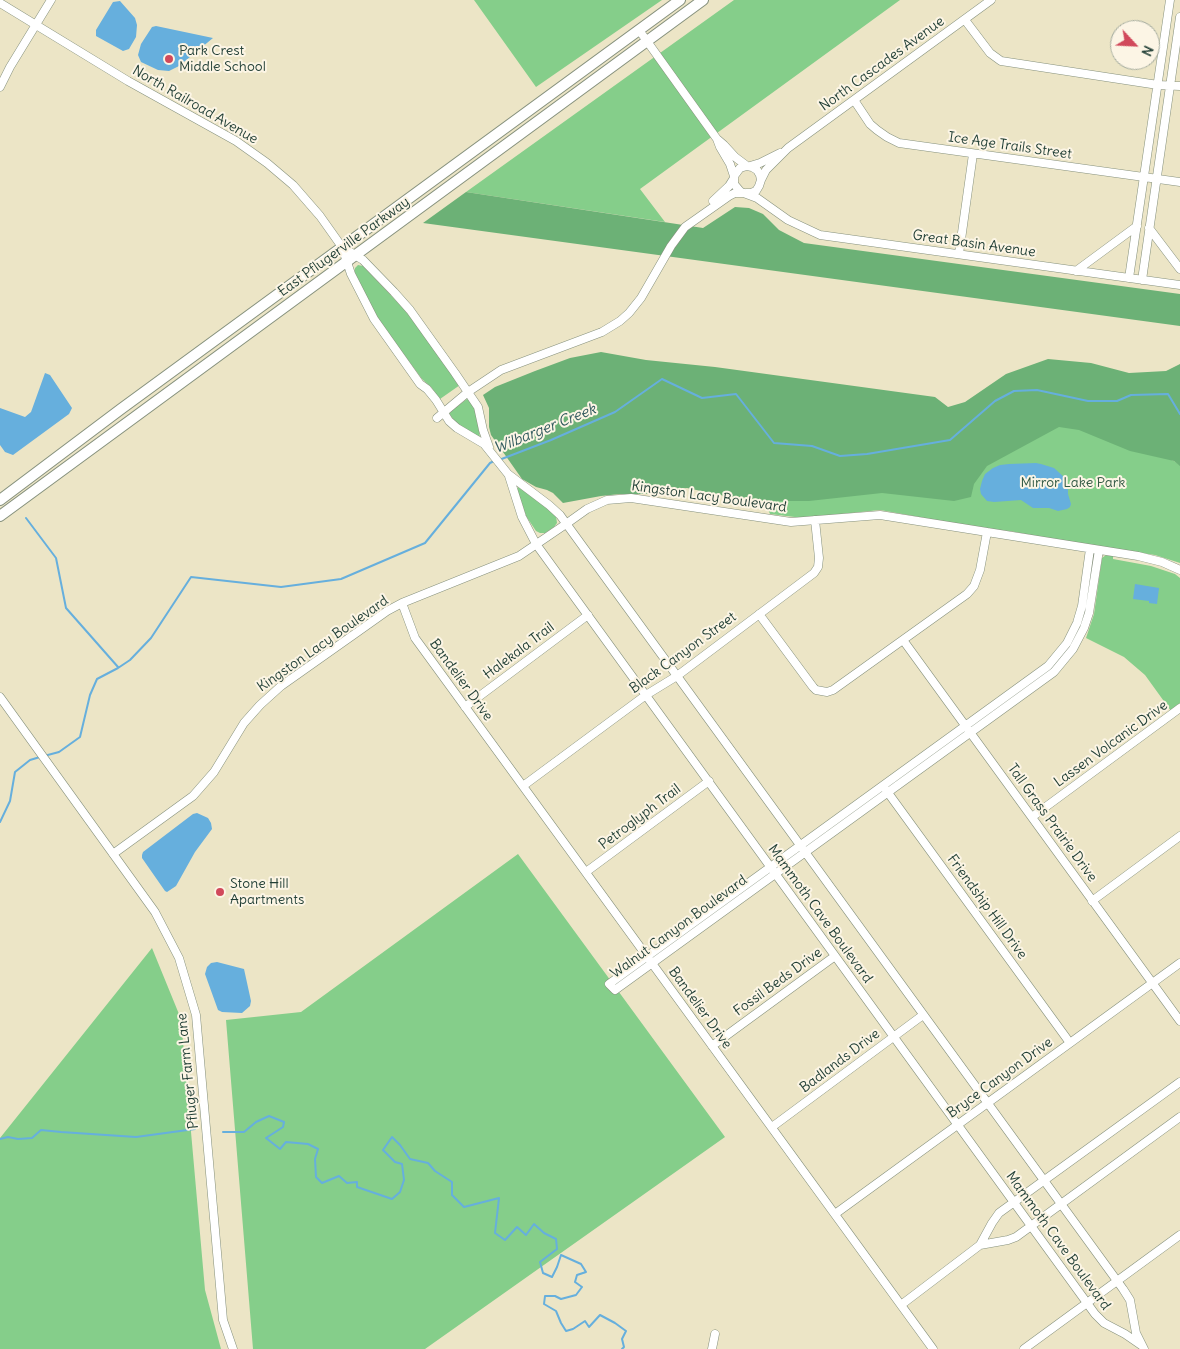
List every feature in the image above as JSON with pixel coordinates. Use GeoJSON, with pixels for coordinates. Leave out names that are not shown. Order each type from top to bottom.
{"type":"FeatureCollection","features":[{"type":"Feature","properties":{"kind":"main road","name":"East Pflugerville Parkway"},"geometry":{"type":"LineString","coordinates":[[0,500],[121,409],[680,0]]}},
{"type":"Feature","properties":{"kind":"main road","name":"East Pflugerville Parkway"},"geometry":{"type":"LineString","coordinates":[[0,516],[703,0]]}},
{"type":"Feature","properties":{"kind":"street"},"geometry":{"type":"LineString","coordinates":[[0,87],[51,0]]}},
{"type":"Feature","properties":{"kind":"street","name":"North Cascades Avenue"},"geometry":{"type":"LineString","coordinates":[[748,166],[760,163],[788,148],[991,0]]}},
{"type":"Feature","properties":{"kind":"street"},"geometry":{"type":"LineString","coordinates":[[1129,278],[1170,0]]}},
{"type":"Feature","properties":{"kind":"street","name":"North Railroad Avenue"},"geometry":{"type":"LineString","coordinates":[[0,4],[128,81],[236,141],[267,163],[306,199],[342,247]]}},
{"type":"Feature","properties":{"kind":"street"},"geometry":{"type":"LineString","coordinates":[[1142,280],[1180,17]]}},
{"type":"Feature","properties":{"kind":"street"},"geometry":{"type":"LineString","coordinates":[[964,20],[990,53],[1001,61],[1158,85],[1180,86]]}},
{"type":"Feature","properties":{"kind":"street"},"geometry":{"type":"LineString","coordinates":[[640,30],[717,139],[735,157],[757,170],[760,175],[762,195],[771,208]]}},
{"type":"Feature","properties":{"kind":"street","name":"Ice Age Trails Street"},"geometry":{"type":"LineString","coordinates":[[854,100],[876,130],[899,143],[1180,182]]}},
{"type":"Feature","properties":{"kind":"street"},"geometry":{"type":"LineString","coordinates":[[717,139],[730,164],[737,189],[744,193]]}},
{"type":"Feature","properties":{"kind":"street","name":"North Cascades Avenue"},"geometry":{"type":"LineString","coordinates":[[761,182],[766,170],[788,148]]}},
{"type":"Feature","properties":{"kind":"street"},"geometry":{"type":"LineString","coordinates":[[959,254],[973,154]]}},
{"type":"Feature","properties":{"kind":"street"},"geometry":{"type":"LineString","coordinates":[[692,222],[725,191],[740,168],[748,166]]}},
{"type":"Feature","properties":{"kind":"street"},"geometry":{"type":"LineString","coordinates":[[437,418],[468,392],[501,370],[602,332],[620,321],[635,306],[675,239],[685,227],[729,196],[736,193],[754,192],[758,189],[761,182]]}},
{"type":"Feature","properties":{"kind":"street","name":"Great Basin Avenue"},"geometry":{"type":"LineString","coordinates":[[744,193],[757,198],[793,223],[820,235],[1180,286]]}},
{"type":"Feature","properties":{"kind":"street"},"geometry":{"type":"LineString","coordinates":[[1076,271],[1137,226]]}},
{"type":"Feature","properties":{"kind":"street"},"geometry":{"type":"LineString","coordinates":[[1149,228],[1180,269]]}},
{"type":"Feature","properties":{"kind":"street","name":"Mammoth Cave Boulevard"},"geometry":{"type":"LineString","coordinates":[[342,247],[351,259],[351,274],[380,329],[420,384],[427,389],[453,426],[478,440],[489,449],[508,474],[549,505],[566,524],[806,853],[1130,1300],[1136,1333],[1142,1347]]}},
{"type":"Feature","properties":{"kind":"street","name":"Mammoth Cave Boulevard"},"geometry":{"type":"LineString","coordinates":[[351,259],[363,260],[410,310],[478,407],[489,449]]}},
{"type":"Feature","properties":{"kind":"street"},"geometry":{"type":"LineString","coordinates":[[121,409],[130,420]]}},
{"type":"Feature","properties":{"kind":"street","name":"Mammoth Cave Boulevard"},"geometry":{"type":"LineString","coordinates":[[508,474],[522,517],[536,544],[1031,1226],[1102,1321],[1125,1334],[1142,1347]]}},
{"type":"Feature","properties":{"kind":"street","name":"Kingston Lacy Boulevard"},"geometry":{"type":"LineString","coordinates":[[113,854],[193,796],[214,772],[244,723],[281,686],[387,611],[402,603],[512,559],[527,551],[587,508],[607,500],[630,498],[791,522],[880,515],[1151,559],[1180,570]]}},
{"type":"Feature","properties":{"kind":"street","name":"Black Canyon Street"},"geometry":{"type":"LineString","coordinates":[[523,786],[646,695],[676,676],[817,571],[819,558],[815,520]]}},
{"type":"Feature","properties":{"kind":"street"},"geometry":{"type":"LineString","coordinates":[[759,614],[809,683],[816,690],[827,692],[833,690],[967,594],[974,586],[980,570],[987,532]]}},
{"type":"Feature","properties":{"kind":"street","name":"Walnut Canyon Boulevard"},"geometry":{"type":"LineString","coordinates":[[886,789],[770,866],[650,959],[615,990],[609,984],[650,959],[806,853],[886,789],[968,729],[1048,666],[1071,637],[1080,614],[1090,548]]}},
{"type":"Feature","properties":{"kind":"street","name":"Walnut Canyon Boulevard"},"geometry":{"type":"LineString","coordinates":[[968,729],[1054,672],[1073,649],[1084,628],[1089,613],[1099,550]]}},
{"type":"Feature","properties":{"kind":"street","name":"Bandelier Drive"},"geometry":{"type":"LineString","coordinates":[[402,603],[415,638],[934,1349]]}},
{"type":"Feature","properties":{"kind":"street","name":"Halekala Trail"},"geometry":{"type":"LineString","coordinates":[[465,707],[588,616]]}},
{"type":"Feature","properties":{"kind":"street","name":"Tall Grass Prairie Drive"},"geometry":{"type":"LineString","coordinates":[[903,640],[1180,1021]]}},
{"type":"Feature","properties":{"kind":"street","name":"Pfluger Farm Lane"},"geometry":{"type":"LineString","coordinates":[[0,697],[155,912],[179,958],[196,1015],[223,1320],[233,1349]]}},
{"type":"Feature","properties":{"kind":"street","name":"Lassen Volcanic Drive"},"geometry":{"type":"LineString","coordinates":[[1032,817],[1180,708]]}},
{"type":"Feature","properties":{"kind":"street","name":"Petroglyph Trail"},"geometry":{"type":"LineString","coordinates":[[586,872],[708,781]]}},
{"type":"Feature","properties":{"kind":"street","name":"Friendship Hill Drive"},"geometry":{"type":"LineString","coordinates":[[886,789],[1070,1043]]}},
{"type":"Feature","properties":{"kind":"street"},"geometry":{"type":"LineString","coordinates":[[1092,900],[1180,836]]}},
{"type":"Feature","properties":{"kind":"street","name":"Fossil Beds Drive"},"geometry":{"type":"LineString","coordinates":[[712,1046],[835,956]]}},
{"type":"Feature","properties":{"kind":"street","name":"Bryce Canyon Drive"},"geometry":{"type":"LineString","coordinates":[[835,1214],[1180,963]]}},
{"type":"Feature","properties":{"kind":"street","name":"Badlands Drive"},"geometry":{"type":"LineString","coordinates":[[772,1127],[923,1015]]}},
{"type":"Feature","properties":{"kind":"street"},"geometry":{"type":"LineString","coordinates":[[901,1305],[980,1245],[996,1216],[1180,1082]]}},
{"type":"Feature","properties":{"kind":"street"},"geometry":{"type":"LineString","coordinates":[[980,1245],[1013,1238],[1180,1117]]}},
{"type":"Feature","properties":{"kind":"street"},"geometry":{"type":"LineString","coordinates":[[1024,1349],[1180,1235]]}},
{"type":"Feature","properties":{"kind":"street"},"geometry":{"type":"LineString","coordinates":[[712,1349],[715,1334]]}},
{"type":"Feature","properties":{"kind":"green space"},"geometry":{"type":"Polygon","coordinates":[[[474,0],[662,0],[536,87],[474,0]]]}},
{"type":"Feature","properties":{"kind":"green space"},"geometry":{"type":"Polygon","coordinates":[[[734,0],[900,0],[640,189],[665,222],[466,192],[734,0]]]}},
{"type":"Feature","properties":{"kind":"green space"},"geometry":{"type":"Polygon","coordinates":[[[466,192],[703,228],[735,207],[749,208],[763,214],[779,230],[804,243],[1180,294],[1180,326],[423,223],[466,192]]]}},
{"type":"Feature","properties":{"kind":"green space"},"geometry":{"type":"Polygon","coordinates":[[[358,265],[363,266],[405,310],[460,385],[440,399],[422,379],[380,322],[354,273],[358,265]]]}},
{"type":"Feature","properties":{"kind":"green space"},"geometry":{"type":"Polygon","coordinates":[[[601,352],[646,360],[715,367],[935,397],[948,407],[965,402],[1006,374],[1048,359],[1091,363],[1129,373],[1166,371],[1180,364],[1180,466],[1174,461],[1130,451],[1079,430],[1059,427],[987,466],[974,484],[971,497],[954,501],[882,493],[809,501],[759,501],[687,488],[646,494],[601,496],[563,503],[553,493],[536,487],[522,479],[491,435],[489,408],[483,395],[495,387],[570,358],[601,352]]]}},
{"type":"Feature","properties":{"kind":"green space"},"geometry":{"type":"Polygon","coordinates":[[[467,399],[475,408],[480,437],[460,427],[449,414],[467,399]]]}},
{"type":"Feature","properties":{"kind":"green space","name":"Mirror Lake Park"},"geometry":{"type":"Polygon","coordinates":[[[1068,418],[1180,465],[1180,563],[1155,555],[1078,544],[1010,531],[992,530],[880,510],[803,518],[770,514],[754,476],[1068,418]]]}},
{"type":"Feature","properties":{"kind":"green space"},"geometry":{"type":"Polygon","coordinates":[[[518,487],[542,503],[556,516],[557,523],[554,527],[545,533],[536,531],[526,516],[518,487]]]}},
{"type":"Feature","properties":{"kind":"green space"},"geometry":{"type":"Polygon","coordinates":[[[1106,555],[1113,556],[1113,559],[1151,566],[1175,574],[1180,578],[1180,703],[1171,711],[1145,675],[1124,657],[1086,638],[1094,614],[1102,558],[1106,555]]]}},
{"type":"Feature","properties":{"kind":"green space"},"geometry":{"type":"Polygon","coordinates":[[[518,854],[725,1137],[425,1349],[253,1349],[226,1020],[301,1012],[518,854]]]}},
{"type":"Feature","properties":{"kind":"green space"},"geometry":{"type":"Polygon","coordinates":[[[152,948],[181,1019],[205,1290],[221,1349],[0,1349],[0,1138],[152,948]]]}},
{"type":"Feature","properties":{"kind":"water"},"geometry":{"type":"Polygon","coordinates":[[[120,1],[135,18],[137,25],[136,37],[129,49],[123,51],[96,36],[96,30],[113,2],[120,1]]]}},
{"type":"Feature","properties":{"kind":"water"},"geometry":{"type":"Polygon","coordinates":[[[156,26],[213,38],[179,66],[169,71],[158,70],[141,62],[138,55],[141,44],[152,27],[156,26]]]}},
{"type":"Feature","properties":{"kind":"water"},"geometry":{"type":"Polygon","coordinates":[[[45,373],[50,375],[72,408],[69,414],[13,455],[5,452],[0,445],[0,408],[25,417],[31,412],[45,373]]]}},
{"type":"Feature","properties":{"kind":"water"},"geometry":{"type":"Polygon","coordinates":[[[1036,463],[1054,468],[1064,477],[1071,504],[1070,507],[1058,511],[1049,508],[1033,508],[1021,500],[987,501],[981,494],[980,489],[985,474],[993,468],[1000,465],[1036,463]]]}},
{"type":"Feature","properties":{"kind":"water"},"geometry":{"type":"Polygon","coordinates":[[[1135,584],[1159,588],[1157,604],[1133,599],[1135,584]]]}},
{"type":"Feature","properties":{"kind":"water"},"geometry":{"type":"Polygon","coordinates":[[[197,813],[208,818],[212,829],[195,852],[176,886],[167,892],[142,858],[143,852],[193,814],[197,813]]]}},
{"type":"Feature","properties":{"kind":"water"},"geometry":{"type":"Polygon","coordinates":[[[217,962],[244,969],[251,1001],[250,1006],[242,1013],[218,1010],[205,974],[207,967],[211,963],[217,962]]]}},
{"type":"Feature","properties":{"kind":"waterway","name":"Wilbarger Creek"},"geometry":{"type":"LineString","coordinates":[[499,460],[615,412],[662,379],[702,398],[736,394],[774,443],[812,446],[840,456],[867,454],[950,440],[995,401],[1014,391],[1037,390],[1088,401],[1117,401],[1131,395],[1168,394],[1180,414]]}},
{"type":"Feature","properties":{"kind":"waterway","name":"Wilbarger Creek"},"geometry":{"type":"LineString","coordinates":[[44,756],[59,752],[80,737],[90,695],[97,679],[130,660],[151,638],[191,577],[281,587],[341,579],[425,543],[490,463],[494,461]]}},
{"type":"Feature","properties":{"kind":"waterway"},"geometry":{"type":"LineString","coordinates":[[26,518],[56,558],[66,608],[118,667]]}},
{"type":"Feature","properties":{"kind":"waterway","name":"Wilbarger Creek"},"geometry":{"type":"LineString","coordinates":[[0,822],[10,801],[15,772],[30,760],[40,757]]}},
{"type":"Feature","properties":{"kind":"waterway"},"geometry":{"type":"LineString","coordinates":[[223,1132],[244,1132],[256,1122],[269,1116],[284,1122],[283,1127],[266,1138],[280,1149],[286,1142],[308,1144],[318,1149],[315,1159],[316,1177],[322,1183],[339,1176],[347,1183],[357,1182],[357,1187],[392,1199],[400,1192],[404,1180],[402,1164],[395,1162],[383,1150],[392,1137],[410,1159],[428,1163],[435,1171],[452,1182],[452,1195],[464,1207],[499,1198],[495,1233],[505,1240],[517,1227],[526,1235],[534,1224],[544,1233],[556,1239],[557,1249],[540,1262],[543,1273],[552,1277],[561,1255],[581,1264],[586,1272],[577,1275],[575,1282],[582,1287],[576,1295],[561,1299],[555,1296],[545,1296],[544,1304],[556,1311],[566,1331],[585,1321],[589,1327],[600,1315],[615,1323],[626,1331],[622,1339],[624,1347],[622,1349]]}},
{"type":"Feature","properties":{"kind":"waterway"},"geometry":{"type":"LineString","coordinates":[[0,1139],[8,1137],[18,1139],[32,1138],[41,1130],[136,1137],[195,1129]]}},
{"type":"Feature","properties":{"kind":"place","name":"Park Crest Middle School"},"geometry":{"type":"Point","coordinates":[169,59]}},
{"type":"Feature","properties":{"kind":"place","name":"Stone Hill Apartments"},"geometry":{"type":"Point","coordinates":[220,892]}}]}
